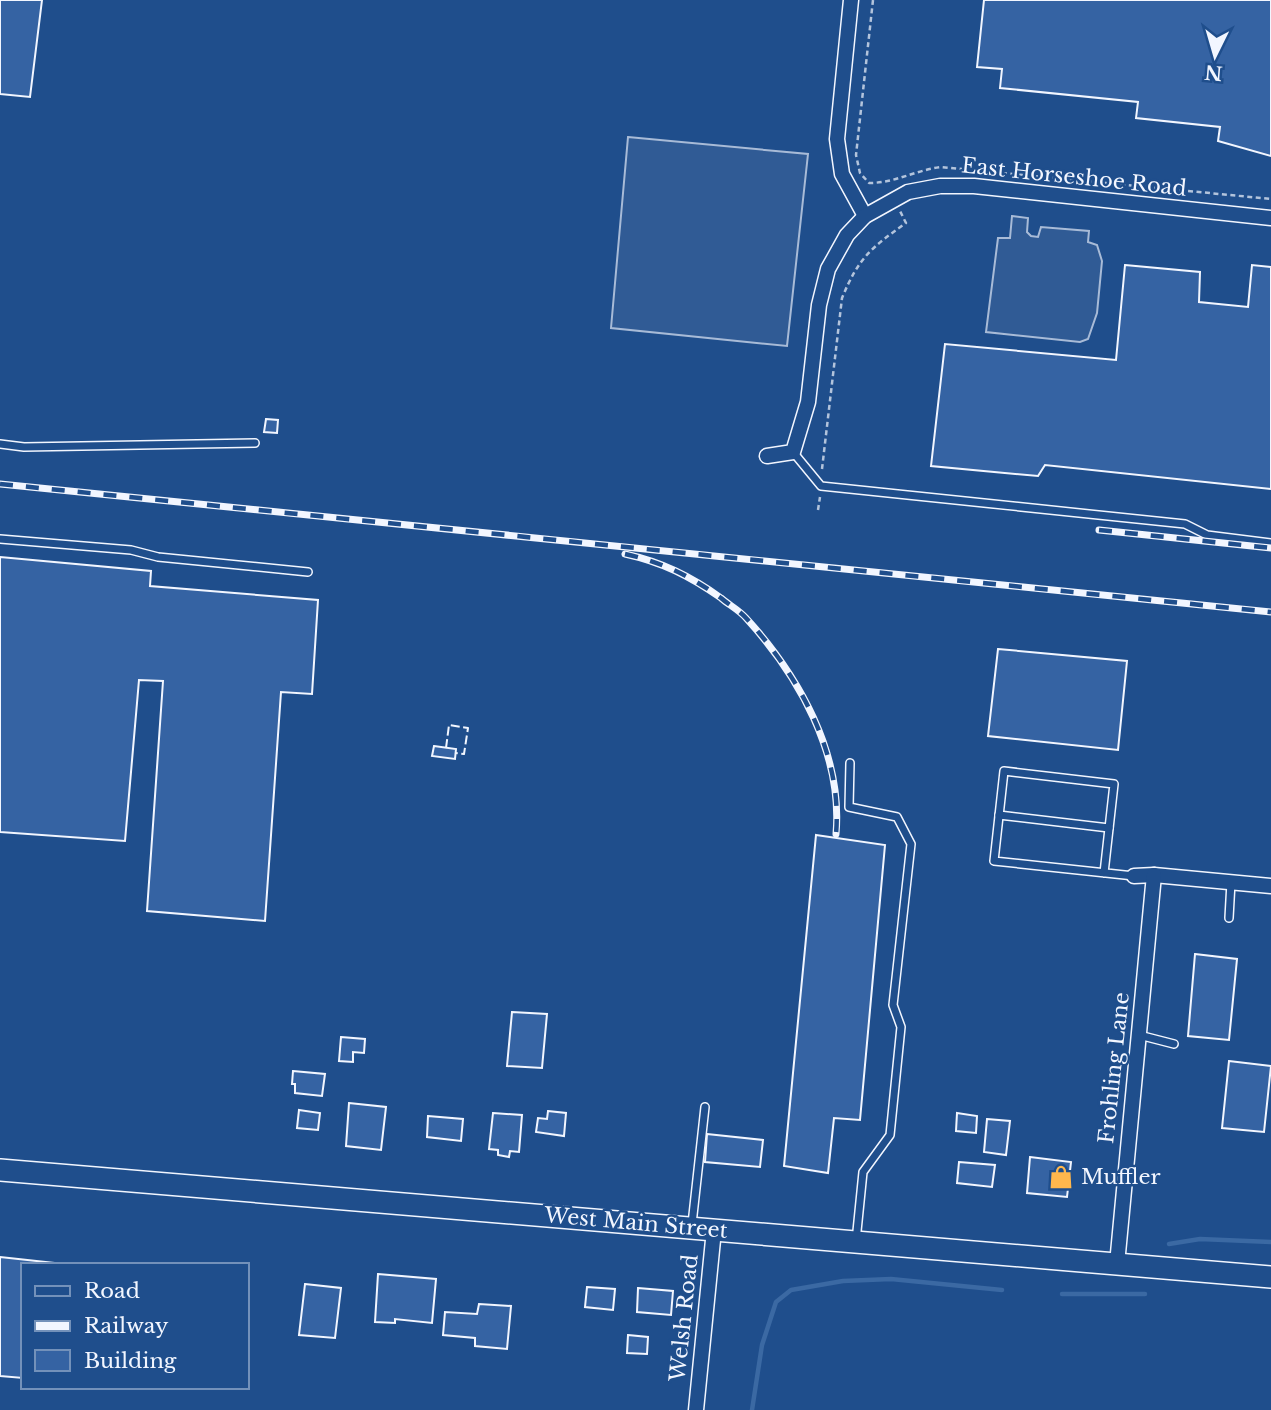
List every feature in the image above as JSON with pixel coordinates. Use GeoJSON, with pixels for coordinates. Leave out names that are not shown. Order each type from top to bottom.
{"type":"FeatureCollection","features":[{"type":"Feature","properties":{"kind":"main road","name":"West Main Street"},"geometry":{"type":"LineString","coordinates":[[0,1170],[1271,1278]]}},
{"type":"Feature","properties":{"kind":"street"},"geometry":{"type":"LineString","coordinates":[[851,0],[837,139],[842,174],[865,216]]}},
{"type":"Feature","properties":{"kind":"street","name":"East Horseshoe Road"},"geometry":{"type":"LineString","coordinates":[[793,452],[808,402],[818,305],[828,268],[847,235],[865,216],[908,192],[940,186],[974,186],[1271,218]]}},
{"type":"Feature","properties":{"kind":"street"},"geometry":{"type":"LineString","coordinates":[[767,456],[793,452]]}},
{"type":"Feature","properties":{"kind":"street"},"geometry":{"type":"LineString","coordinates":[[1134,876],[1154,875],[1271,886]]}},
{"type":"Feature","properties":{"kind":"street","name":"Frohling Lane"},"geometry":{"type":"LineString","coordinates":[[1116,1264],[1154,875]]}},
{"type":"Feature","properties":{"kind":"street","name":"Welsh Road"},"geometry":{"type":"LineString","coordinates":[[696,1410],[714,1230]]}},
{"type":"Feature","properties":{"kind":"lane"},"geometry":{"type":"LineString","coordinates":[[0,444],[24,447],[255,443]]}},
{"type":"Feature","properties":{"kind":"lane"},"geometry":{"type":"LineString","coordinates":[[793,452],[821,486],[1185,524],[1207,535],[1271,543]]}},
{"type":"Feature","properties":{"kind":"lane"},"geometry":{"type":"LineString","coordinates":[[0,539],[131,550],[158,557],[308,572]]}},
{"type":"Feature","properties":{"kind":"lane"},"geometry":{"type":"LineString","coordinates":[[850,763],[849,807],[897,817],[911,844],[893,1005],[901,1027],[890,1135],[863,1172],[856,1242]]}},
{"type":"Feature","properties":{"kind":"lane"},"geometry":{"type":"LineString","coordinates":[[1104,873],[1114,784],[1004,771],[994,861],[1104,873],[1134,876]]}},
{"type":"Feature","properties":{"kind":"lane"},"geometry":{"type":"LineString","coordinates":[[999,816],[1109,828]]}},
{"type":"Feature","properties":{"kind":"lane"},"geometry":{"type":"LineString","coordinates":[[1229,918],[1231,882]]}},
{"type":"Feature","properties":{"kind":"lane"},"geometry":{"type":"LineString","coordinates":[[1139,1035],[1174,1044]]}},
{"type":"Feature","properties":{"kind":"lane"},"geometry":{"type":"LineString","coordinates":[[692,1228],[705,1107]]}},
{"type":"Feature","properties":{"kind":"path"},"geometry":{"type":"LineString","coordinates":[[873,0],[856,155],[860,173],[869,183],[886,183],[924,169],[942,166],[1271,199]]}},
{"type":"Feature","properties":{"kind":"path"},"geometry":{"type":"LineString","coordinates":[[818,510],[842,298],[853,271],[872,247],[906,223],[894,200]]}},
{"type":"Feature","properties":{"kind":"shaded area"},"geometry":{"type":"Polygon","coordinates":[[[628,137],[808,154],[787,346],[611,328],[628,137]]]}},
{"type":"Feature","properties":{"kind":"shaded area"},"geometry":{"type":"Polygon","coordinates":[[[1012,216],[1028,218],[1027,232],[1031,236],[1038,237],[1041,227],[1089,231],[1088,242],[1097,245],[1102,261],[1097,313],[1088,339],[1080,342],[986,332],[998,238],[1010,238],[1012,216]]]}},
{"type":"Feature","properties":{"kind":"building"},"geometry":{"type":"Polygon","coordinates":[[[0,0],[42,0],[30,97],[0,94],[0,0]]]}},
{"type":"Feature","properties":{"kind":"building"},"geometry":{"type":"Polygon","coordinates":[[[984,0],[1271,0],[1271,156],[1218,141],[1220,127],[1136,118],[1138,102],[1000,88],[1002,69],[977,67],[984,0]]]}},
{"type":"Feature","properties":{"kind":"building"},"geometry":{"type":"Polygon","coordinates":[[[1125,265],[1200,272],[1199,302],[1248,307],[1252,265],[1271,267],[1271,489],[1045,465],[1038,476],[931,466],[945,344],[1116,360],[1125,265]]]}},
{"type":"Feature","properties":{"kind":"building"},"geometry":{"type":"Polygon","coordinates":[[[266,419],[278,420],[277,433],[264,432],[266,419]]]}},
{"type":"Feature","properties":{"kind":"building"},"geometry":{"type":"Polygon","coordinates":[[[0,557],[151,571],[150,586],[318,600],[312,694],[281,692],[265,921],[147,911],[163,681],[139,680],[125,841],[0,832],[0,557]]]}},
{"type":"Feature","properties":{"kind":"building"},"geometry":{"type":"Polygon","coordinates":[[[998,649],[1127,661],[1118,750],[988,736],[998,649]]]}},
{"type":"Feature","properties":{"kind":"building"},"geometry":{"type":"Polygon","coordinates":[[[434,746],[456,749],[455,759],[432,756],[434,746]]]}},
{"type":"Feature","properties":{"kind":"building"},"geometry":{"type":"Polygon","coordinates":[[[816,835],[885,845],[860,1120],[834,1118],[828,1173],[784,1166],[816,835]]]}},
{"type":"Feature","properties":{"kind":"building"},"geometry":{"type":"Polygon","coordinates":[[[1195,954],[1237,959],[1229,1040],[1188,1036],[1195,954]]]}},
{"type":"Feature","properties":{"kind":"building"},"geometry":{"type":"Polygon","coordinates":[[[512,1012],[547,1014],[542,1068],[507,1066],[512,1012]]]}},
{"type":"Feature","properties":{"kind":"building"},"geometry":{"type":"Polygon","coordinates":[[[341,1037],[365,1039],[364,1053],[353,1052],[353,1062],[339,1061],[341,1037]]]}},
{"type":"Feature","properties":{"kind":"building"},"geometry":{"type":"Polygon","coordinates":[[[1229,1061],[1271,1066],[1264,1132],[1222,1128],[1229,1061]]]}},
{"type":"Feature","properties":{"kind":"building"},"geometry":{"type":"Polygon","coordinates":[[[293,1071],[325,1074],[322,1096],[295,1093],[295,1084],[292,1084],[293,1071]]]}},
{"type":"Feature","properties":{"kind":"building"},"geometry":{"type":"Polygon","coordinates":[[[349,1103],[386,1107],[381,1150],[346,1146],[349,1103]]]}},
{"type":"Feature","properties":{"kind":"building"},"geometry":{"type":"Polygon","coordinates":[[[299,1110],[320,1113],[318,1130],[297,1128],[299,1110]]]}},
{"type":"Feature","properties":{"kind":"building"},"geometry":{"type":"Polygon","coordinates":[[[548,1111],[566,1113],[564,1136],[536,1132],[538,1118],[547,1119],[548,1111]]]}},
{"type":"Feature","properties":{"kind":"building"},"geometry":{"type":"Polygon","coordinates":[[[493,1113],[522,1115],[519,1152],[510,1151],[509,1157],[498,1155],[498,1150],[489,1149],[493,1113]]]}},
{"type":"Feature","properties":{"kind":"building"},"geometry":{"type":"Polygon","coordinates":[[[957,1113],[977,1116],[976,1133],[956,1131],[957,1113]]]}},
{"type":"Feature","properties":{"kind":"building"},"geometry":{"type":"Polygon","coordinates":[[[428,1116],[463,1119],[461,1141],[427,1137],[428,1116]]]}},
{"type":"Feature","properties":{"kind":"building"},"geometry":{"type":"Polygon","coordinates":[[[987,1119],[1010,1121],[1006,1155],[984,1152],[987,1119]]]}},
{"type":"Feature","properties":{"kind":"building"},"geometry":{"type":"Polygon","coordinates":[[[707,1134],[763,1140],[760,1167],[705,1162],[707,1134]]]}},
{"type":"Feature","properties":{"kind":"building"},"geometry":{"type":"Polygon","coordinates":[[[1030,1157],[1071,1162],[1067,1197],[1027,1193],[1030,1157]]]}},
{"type":"Feature","properties":{"kind":"building"},"geometry":{"type":"Polygon","coordinates":[[[959,1162],[995,1165],[992,1187],[957,1183],[959,1162]]]}},
{"type":"Feature","properties":{"kind":"building"},"geometry":{"type":"Polygon","coordinates":[[[0,1257],[55,1263],[21,1263],[21,1378],[0,1376],[0,1257]]]}},
{"type":"Feature","properties":{"kind":"building"},"geometry":{"type":"Polygon","coordinates":[[[378,1274],[436,1279],[432,1323],[395,1319],[395,1323],[375,1322],[378,1274]]]}},
{"type":"Feature","properties":{"kind":"building"},"geometry":{"type":"Polygon","coordinates":[[[305,1284],[341,1288],[335,1338],[299,1335],[305,1284]]]}},
{"type":"Feature","properties":{"kind":"building"},"geometry":{"type":"Polygon","coordinates":[[[587,1287],[615,1289],[613,1310],[585,1307],[587,1287]]]}},
{"type":"Feature","properties":{"kind":"building"},"geometry":{"type":"Polygon","coordinates":[[[638,1288],[673,1291],[671,1315],[637,1312],[638,1288]]]}},
{"type":"Feature","properties":{"kind":"building"},"geometry":{"type":"Polygon","coordinates":[[[479,1304],[511,1306],[507,1349],[475,1346],[475,1338],[443,1335],[445,1312],[477,1314],[479,1304]]]}},
{"type":"Feature","properties":{"kind":"building"},"geometry":{"type":"Polygon","coordinates":[[[628,1335],[648,1337],[647,1354],[627,1353],[628,1335]]]}},
{"type":"Feature","properties":{"kind":"waterway"},"geometry":{"type":"LineString","coordinates":[[1169,1244],[1200,1239],[1271,1242]]}},
{"type":"Feature","properties":{"kind":"waterway"},"geometry":{"type":"LineString","coordinates":[[752,1410],[762,1345],[776,1302],[791,1290],[843,1281],[891,1279],[1002,1290]]}},
{"type":"Feature","properties":{"kind":"waterway"},"geometry":{"type":"LineString","coordinates":[[1062,1294],[1145,1294]]}},
{"type":"Feature","properties":{"kind":"railway"},"geometry":{"type":"LineString","coordinates":[[0,484],[1271,612]]}},
{"type":"Feature","properties":{"kind":"railway"},"geometry":{"type":"LineString","coordinates":[[1099,530],[1271,548]]}},
{"type":"Feature","properties":{"kind":"railway"},"geometry":{"type":"LineString","coordinates":[[625,554],[663,566],[698,583],[740,612],[765,641],[800,691],[825,746],[836,804],[836,834]]}},
{"type":"Feature","properties":{"kind":"fence"},"geometry":{"type":"LineString","coordinates":[[446,748],[449,725],[468,728],[464,754],[455,753]]}},
{"type":"Feature","properties":{"kind":"place","name":"Muffler"},"geometry":{"type":"Point","coordinates":[1061,1177]}}]}
